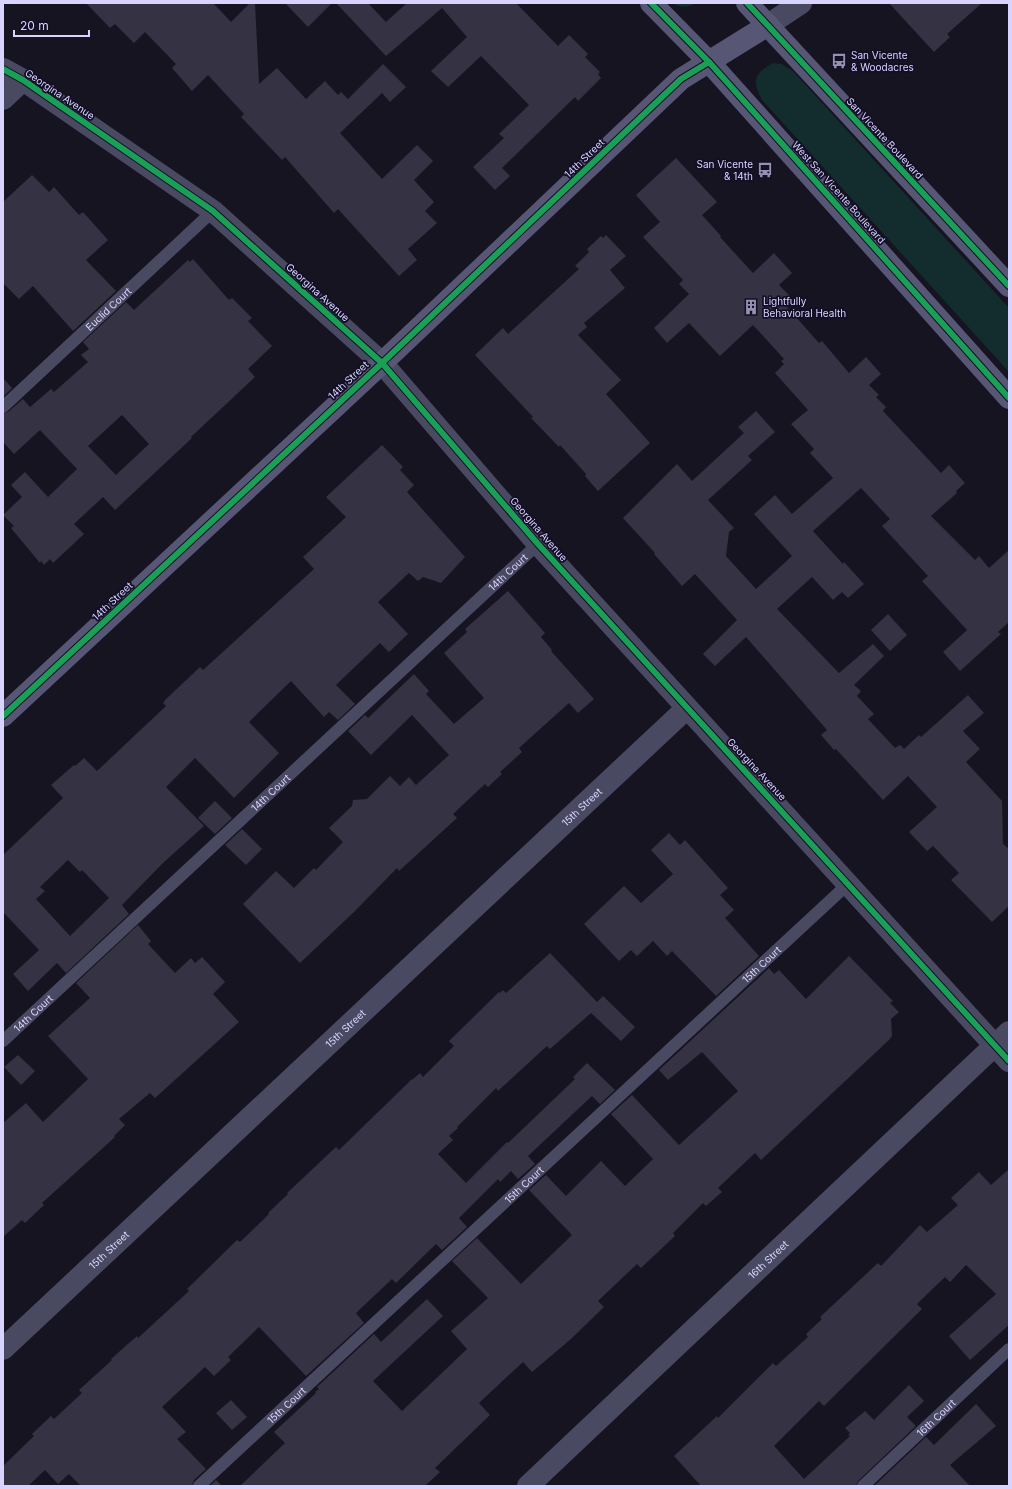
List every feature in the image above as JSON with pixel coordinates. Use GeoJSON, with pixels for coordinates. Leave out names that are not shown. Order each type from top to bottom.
{"type":"FeatureCollection","features":[{"type":"Feature","properties":{"kind":"street","name":"West San Vicente Boulevard"},"geometry":{"type":"LineString","coordinates":[[651,3],[709,62],[1009,398]]}},
{"type":"Feature","properties":{"kind":"street","name":"San Vicente Boulevard"},"geometry":{"type":"LineString","coordinates":[[747,3],[1009,286]]}},
{"type":"Feature","properties":{"kind":"street"},"geometry":{"type":"LineString","coordinates":[[768,25],[801,3]]}},
{"type":"Feature","properties":{"kind":"street","name":"14th Street"},"geometry":{"type":"LineString","coordinates":[[3,716],[382,363],[681,79],[768,25]]}},
{"type":"Feature","properties":{"kind":"street","name":"Georgina Avenue"},"geometry":{"type":"LineString","coordinates":[[3,69],[23,80],[214,211],[382,363],[538,544],[687,708],[848,884],[1004,1046]]}},
{"type":"Feature","properties":{"kind":"street"},"geometry":{"type":"LineString","coordinates":[[3,99],[23,80]]}},
{"type":"Feature","properties":{"kind":"street","name":"15th Street"},"geometry":{"type":"LineString","coordinates":[[3,1349],[687,708]]}},
{"type":"Feature","properties":{"kind":"street","name":"16th Street"},"geometry":{"type":"LineString","coordinates":[[528,1486],[1004,1046]]}},
{"type":"Feature","properties":{"kind":"lane","name":"Euclid Court"},"geometry":{"type":"LineString","coordinates":[[3,406],[214,211]]}},
{"type":"Feature","properties":{"kind":"lane","name":"14th Court"},"geometry":{"type":"LineString","coordinates":[[3,1041],[538,544]]}},
{"type":"Feature","properties":{"kind":"lane","name":"15th Court"},"geometry":{"type":"LineString","coordinates":[[199,1486],[848,884]]}},
{"type":"Feature","properties":{"kind":"lane","name":"16th Court"},"geometry":{"type":"LineString","coordinates":[[863,1486],[1009,1349]]}},
{"type":"Feature","properties":{"kind":"green space"},"geometry":{"type":"Polygon","coordinates":[[[672,3],[696,3],[684,7],[672,3]]]}},
{"type":"Feature","properties":{"kind":"green space"},"geometry":{"type":"Polygon","coordinates":[[[773,63],[782,64],[793,71],[1009,308],[1009,372],[762,100],[757,88],[756,78],[761,71],[773,63]]]}},
{"type":"Feature","properties":{"kind":"building"},"geometry":{"type":"Polygon","coordinates":[[[86,3],[213,3],[231,22],[250,3],[255,3],[259,84],[277,68],[306,99],[325,81],[338,95],[341,92],[348,99],[383,64],[406,87],[390,102],[382,93],[340,133],[382,179],[417,145],[433,161],[414,180],[434,202],[425,211],[437,223],[408,249],[417,260],[399,276],[338,209],[334,213],[285,157],[282,160],[241,117],[244,114],[208,75],[192,91],[172,68],[176,64],[145,32],[134,43],[115,24],[110,28],[86,3]]]}},
{"type":"Feature","properties":{"kind":"building"},"geometry":{"type":"Polygon","coordinates":[[[285,3],[332,3],[308,27],[285,3]]]}},
{"type":"Feature","properties":{"kind":"building"},"geometry":{"type":"Polygon","coordinates":[[[336,3],[368,3],[386,22],[407,3],[516,3],[558,46],[569,35],[588,54],[585,57],[600,72],[598,74],[601,78],[578,101],[575,97],[502,168],[510,176],[495,190],[473,167],[504,138],[499,134],[529,105],[481,56],[448,87],[431,71],[467,37],[442,8],[386,56],[336,3]]]}},
{"type":"Feature","properties":{"kind":"building"},"geometry":{"type":"Polygon","coordinates":[[[889,3],[982,3],[947,34],[950,37],[934,52],[889,3]]]}},
{"type":"Feature","properties":{"kind":"building"},"geometry":{"type":"Polygon","coordinates":[[[676,158],[717,202],[702,215],[721,236],[720,237],[753,273],[774,253],[792,273],[779,285],[794,300],[787,307],[819,343],[822,341],[849,373],[866,357],[881,374],[869,385],[879,395],[876,397],[886,407],[883,411],[941,473],[949,465],[965,483],[956,491],[957,493],[931,516],[975,560],[979,556],[989,568],[1009,550],[1009,622],[998,632],[1001,634],[960,671],[943,652],[967,630],[922,581],[928,576],[882,526],[890,519],[861,488],[813,531],[843,564],[844,562],[864,584],[848,598],[842,592],[833,600],[812,577],[777,609],[839,673],[873,644],[884,656],[854,685],[861,691],[857,696],[874,714],[868,719],[895,748],[900,745],[904,749],[919,735],[921,737],[968,695],[984,713],[963,731],[980,749],[966,762],[1002,801],[1003,844],[1009,849],[1009,906],[992,922],[951,880],[959,873],[933,846],[927,851],[909,832],[937,807],[908,776],[883,800],[821,735],[827,730],[746,637],[715,666],[703,654],[737,620],[695,574],[682,586],[654,554],[655,553],[623,518],[677,464],[692,481],[744,433],[738,427],[756,411],[775,432],[748,456],[752,460],[708,500],[734,528],[729,532],[726,556],[756,589],[792,556],[754,514],[775,495],[792,514],[833,478],[810,453],[814,449],[791,424],[808,410],[775,373],[784,364],[781,361],[784,359],[753,325],[720,356],[689,323],[667,343],[654,328],[689,294],[679,284],[683,280],[643,237],[660,222],[636,195],[676,158]]]}},
{"type":"Feature","properties":{"kind":"building"},"geometry":{"type":"Polygon","coordinates":[[[32,175],[49,192],[54,187],[79,215],[83,212],[108,240],[86,260],[116,291],[73,331],[33,286],[19,299],[3,283],[3,202],[32,175]]]}},
{"type":"Feature","properties":{"kind":"building"},"geometry":{"type":"Polygon","coordinates":[[[606,235],[626,256],[610,270],[625,288],[584,323],[587,327],[578,335],[621,380],[606,394],[650,443],[598,491],[585,476],[586,474],[560,445],[559,447],[531,418],[533,417],[475,355],[503,328],[508,334],[579,269],[575,266],[589,252],[587,249],[601,236],[603,238],[606,235]]]}},
{"type":"Feature","properties":{"kind":"building"},"geometry":{"type":"Polygon","coordinates":[[[193,259],[229,300],[232,298],[252,318],[248,321],[272,346],[248,369],[255,377],[191,437],[192,438],[115,510],[103,497],[74,524],[84,534],[53,563],[50,559],[44,565],[41,561],[40,563],[11,528],[14,526],[3,515],[22,497],[11,485],[25,472],[48,497],[77,469],[40,430],[14,454],[3,442],[3,414],[8,412],[23,399],[30,407],[51,389],[54,392],[88,362],[81,355],[89,349],[83,342],[126,302],[134,310],[188,260],[190,262],[193,259]],[[122,415],[88,446],[116,475],[149,444],[122,415]]]}},
{"type":"Feature","properties":{"kind":"building"},"geometry":{"type":"Polygon","coordinates":[[[3,378],[12,388],[3,397],[3,378]]]}},
{"type":"Feature","properties":{"kind":"building"},"geometry":{"type":"Polygon","coordinates":[[[382,445],[403,467],[400,470],[414,485],[407,492],[465,557],[441,583],[423,577],[418,581],[409,573],[378,602],[408,634],[389,652],[380,643],[336,685],[355,704],[338,720],[329,712],[324,717],[291,681],[249,722],[279,753],[234,798],[195,758],[166,787],[204,826],[163,863],[122,905],[129,914],[66,973],[57,963],[28,991],[13,974],[39,950],[3,912],[3,855],[63,798],[51,785],[84,758],[97,771],[166,706],[163,703],[166,699],[200,667],[203,670],[314,569],[303,557],[346,517],[326,497],[382,445]],[[68,860],[40,887],[45,891],[36,899],[70,936],[109,898],[82,870],[80,872],[68,860]]]}},
{"type":"Feature","properties":{"kind":"building"},"geometry":{"type":"Polygon","coordinates":[[[508,591],[545,633],[541,637],[552,650],[551,651],[594,699],[578,713],[569,703],[519,748],[522,752],[500,772],[502,774],[488,787],[485,784],[453,814],[457,818],[399,871],[397,868],[354,912],[300,963],[243,904],[276,871],[294,888],[314,868],[316,870],[343,842],[329,828],[352,806],[353,800],[367,799],[390,776],[400,786],[409,777],[416,785],[449,755],[412,715],[371,755],[348,731],[365,715],[368,718],[414,674],[429,691],[426,694],[454,724],[484,698],[444,653],[467,632],[465,629],[508,591]]]}},
{"type":"Feature","properties":{"kind":"building"},"geometry":{"type":"Polygon","coordinates":[[[888,614],[907,635],[890,651],[871,630],[888,614]]]}},
{"type":"Feature","properties":{"kind":"building"},"geometry":{"type":"Polygon","coordinates":[[[215,801],[232,818],[215,834],[198,818],[215,801]]]}},
{"type":"Feature","properties":{"kind":"building"},"geometry":{"type":"Polygon","coordinates":[[[242,829],[262,849],[246,865],[225,845],[242,829]]]}},
{"type":"Feature","properties":{"kind":"building"},"geometry":{"type":"Polygon","coordinates":[[[669,833],[680,845],[685,840],[728,888],[720,895],[734,910],[725,918],[759,956],[716,996],[672,951],[667,956],[653,941],[637,956],[631,950],[619,961],[584,924],[624,886],[641,903],[673,874],[651,850],[669,833]]]}},
{"type":"Feature","properties":{"kind":"building"},"geometry":{"type":"Polygon","coordinates":[[[138,925],[151,941],[148,944],[175,973],[191,958],[195,963],[202,957],[225,982],[213,994],[239,1022],[155,1098],[150,1093],[119,1119],[125,1125],[114,1136],[115,1137],[42,1203],[44,1205],[25,1223],[22,1220],[3,1237],[3,1123],[26,1103],[43,1122],[88,1079],[48,1036],[90,998],[76,983],[138,925]]]}},
{"type":"Feature","properties":{"kind":"building"},"geometry":{"type":"Polygon","coordinates":[[[550,953],[597,1002],[603,996],[635,1027],[621,1041],[591,1013],[550,1049],[547,1046],[498,1091],[496,1088],[449,1136],[453,1140],[438,1154],[466,1183],[507,1142],[508,1143],[575,1079],[573,1077],[587,1063],[615,1090],[600,1104],[592,1096],[528,1156],[535,1164],[518,1179],[511,1171],[500,1182],[498,1179],[459,1218],[467,1227],[442,1250],[436,1244],[396,1283],[392,1279],[356,1313],[364,1323],[306,1376],[259,1327],[228,1357],[231,1360],[214,1376],[205,1367],[162,1407],[186,1432],[177,1439],[206,1469],[194,1480],[192,1486],[81,1486],[69,1474],[58,1484],[45,1470],[28,1486],[3,1486],[3,1466],[34,1436],[32,1434],[51,1416],[54,1419],[82,1393],[79,1390],[112,1360],[111,1359],[137,1336],[138,1338],[189,1291],[187,1289],[237,1240],[240,1242],[268,1215],[269,1212],[288,1194],[287,1193],[336,1147],[339,1150],[412,1079],[420,1073],[423,1077],[454,1046],[449,1041],[499,992],[500,993],[503,990],[506,993],[550,953]]]}},
{"type":"Feature","properties":{"kind":"building"},"geometry":{"type":"Polygon","coordinates":[[[849,956],[893,1001],[890,1003],[899,1012],[891,1019],[892,1036],[889,1040],[761,1160],[755,1153],[718,1188],[722,1192],[706,1206],[703,1203],[673,1233],[675,1236],[641,1268],[637,1264],[598,1301],[604,1307],[571,1339],[532,1372],[523,1362],[479,1403],[490,1415],[435,1468],[440,1472],[425,1486],[240,1486],[285,1443],[274,1432],[316,1393],[315,1392],[319,1389],[317,1387],[374,1334],[381,1342],[427,1299],[443,1316],[373,1381],[402,1411],[467,1349],[451,1331],[488,1298],[452,1261],[477,1238],[521,1284],[572,1235],[529,1190],[546,1175],[566,1196],[601,1161],[625,1186],[653,1159],[611,1114],[632,1095],[679,1145],[738,1091],[702,1052],[668,1080],[659,1070],[769,968],[774,974],[779,970],[806,999],[849,956]]]}},
{"type":"Feature","properties":{"kind":"building"},"geometry":{"type":"Polygon","coordinates":[[[18,1055],[35,1071],[21,1085],[4,1067],[18,1055]]]}},
{"type":"Feature","properties":{"kind":"building"},"geometry":{"type":"Polygon","coordinates":[[[1009,1169],[1009,1325],[970,1360],[949,1336],[996,1294],[966,1265],[950,1282],[945,1277],[917,1304],[922,1309],[824,1406],[819,1401],[774,1446],[804,1479],[850,1436],[848,1435],[850,1433],[845,1428],[865,1411],[874,1420],[909,1385],[924,1401],[907,1417],[916,1426],[858,1481],[856,1486],[701,1486],[674,1456],[717,1416],[718,1418],[773,1363],[776,1366],[808,1337],[806,1334],[822,1319],[820,1317],[878,1263],[881,1266],[920,1225],[927,1232],[958,1205],[951,1198],[979,1172],[991,1185],[1009,1169]]]}},
{"type":"Feature","properties":{"kind":"building"},"geometry":{"type":"Polygon","coordinates":[[[231,1400],[247,1417],[232,1430],[216,1413],[231,1400]]]}},
{"type":"Feature","properties":{"kind":"building"},"geometry":{"type":"Polygon","coordinates":[[[976,1404],[996,1426],[950,1465],[970,1486],[874,1486],[926,1437],[934,1445],[976,1404]]]}},
{"type":"Feature","properties":{"kind":"building"},"geometry":{"type":"Polygon","coordinates":[[[216,1480],[222,1486],[210,1486],[216,1480]]]}},
{"type":"Feature","properties":{"kind":"cycle path"},"geometry":{"type":"LineString","coordinates":[[651,3],[709,62],[1009,398]]}},
{"type":"Feature","properties":{"kind":"cycle path"},"geometry":{"type":"LineString","coordinates":[[747,3],[1009,286]]}},
{"type":"Feature","properties":{"kind":"cycle path"},"geometry":{"type":"LineString","coordinates":[[3,716],[382,363],[681,79],[709,62]]}},
{"type":"Feature","properties":{"kind":"cycle path"},"geometry":{"type":"LineString","coordinates":[[3,69],[23,80],[213,211],[382,363],[538,544],[1009,1061]]}},
{"type":"Feature","properties":{"kind":"place","name":"San Vicente & Woodacres"},"geometry":{"type":"Point","coordinates":[839,61]}},
{"type":"Feature","properties":{"kind":"place","name":"San Vicente & 14th"},"geometry":{"type":"Point","coordinates":[765,170]}},
{"type":"Feature","properties":{"kind":"place","name":"Lightfully Behavioral Health"},"geometry":{"type":"Point","coordinates":[751,307]}}]}
